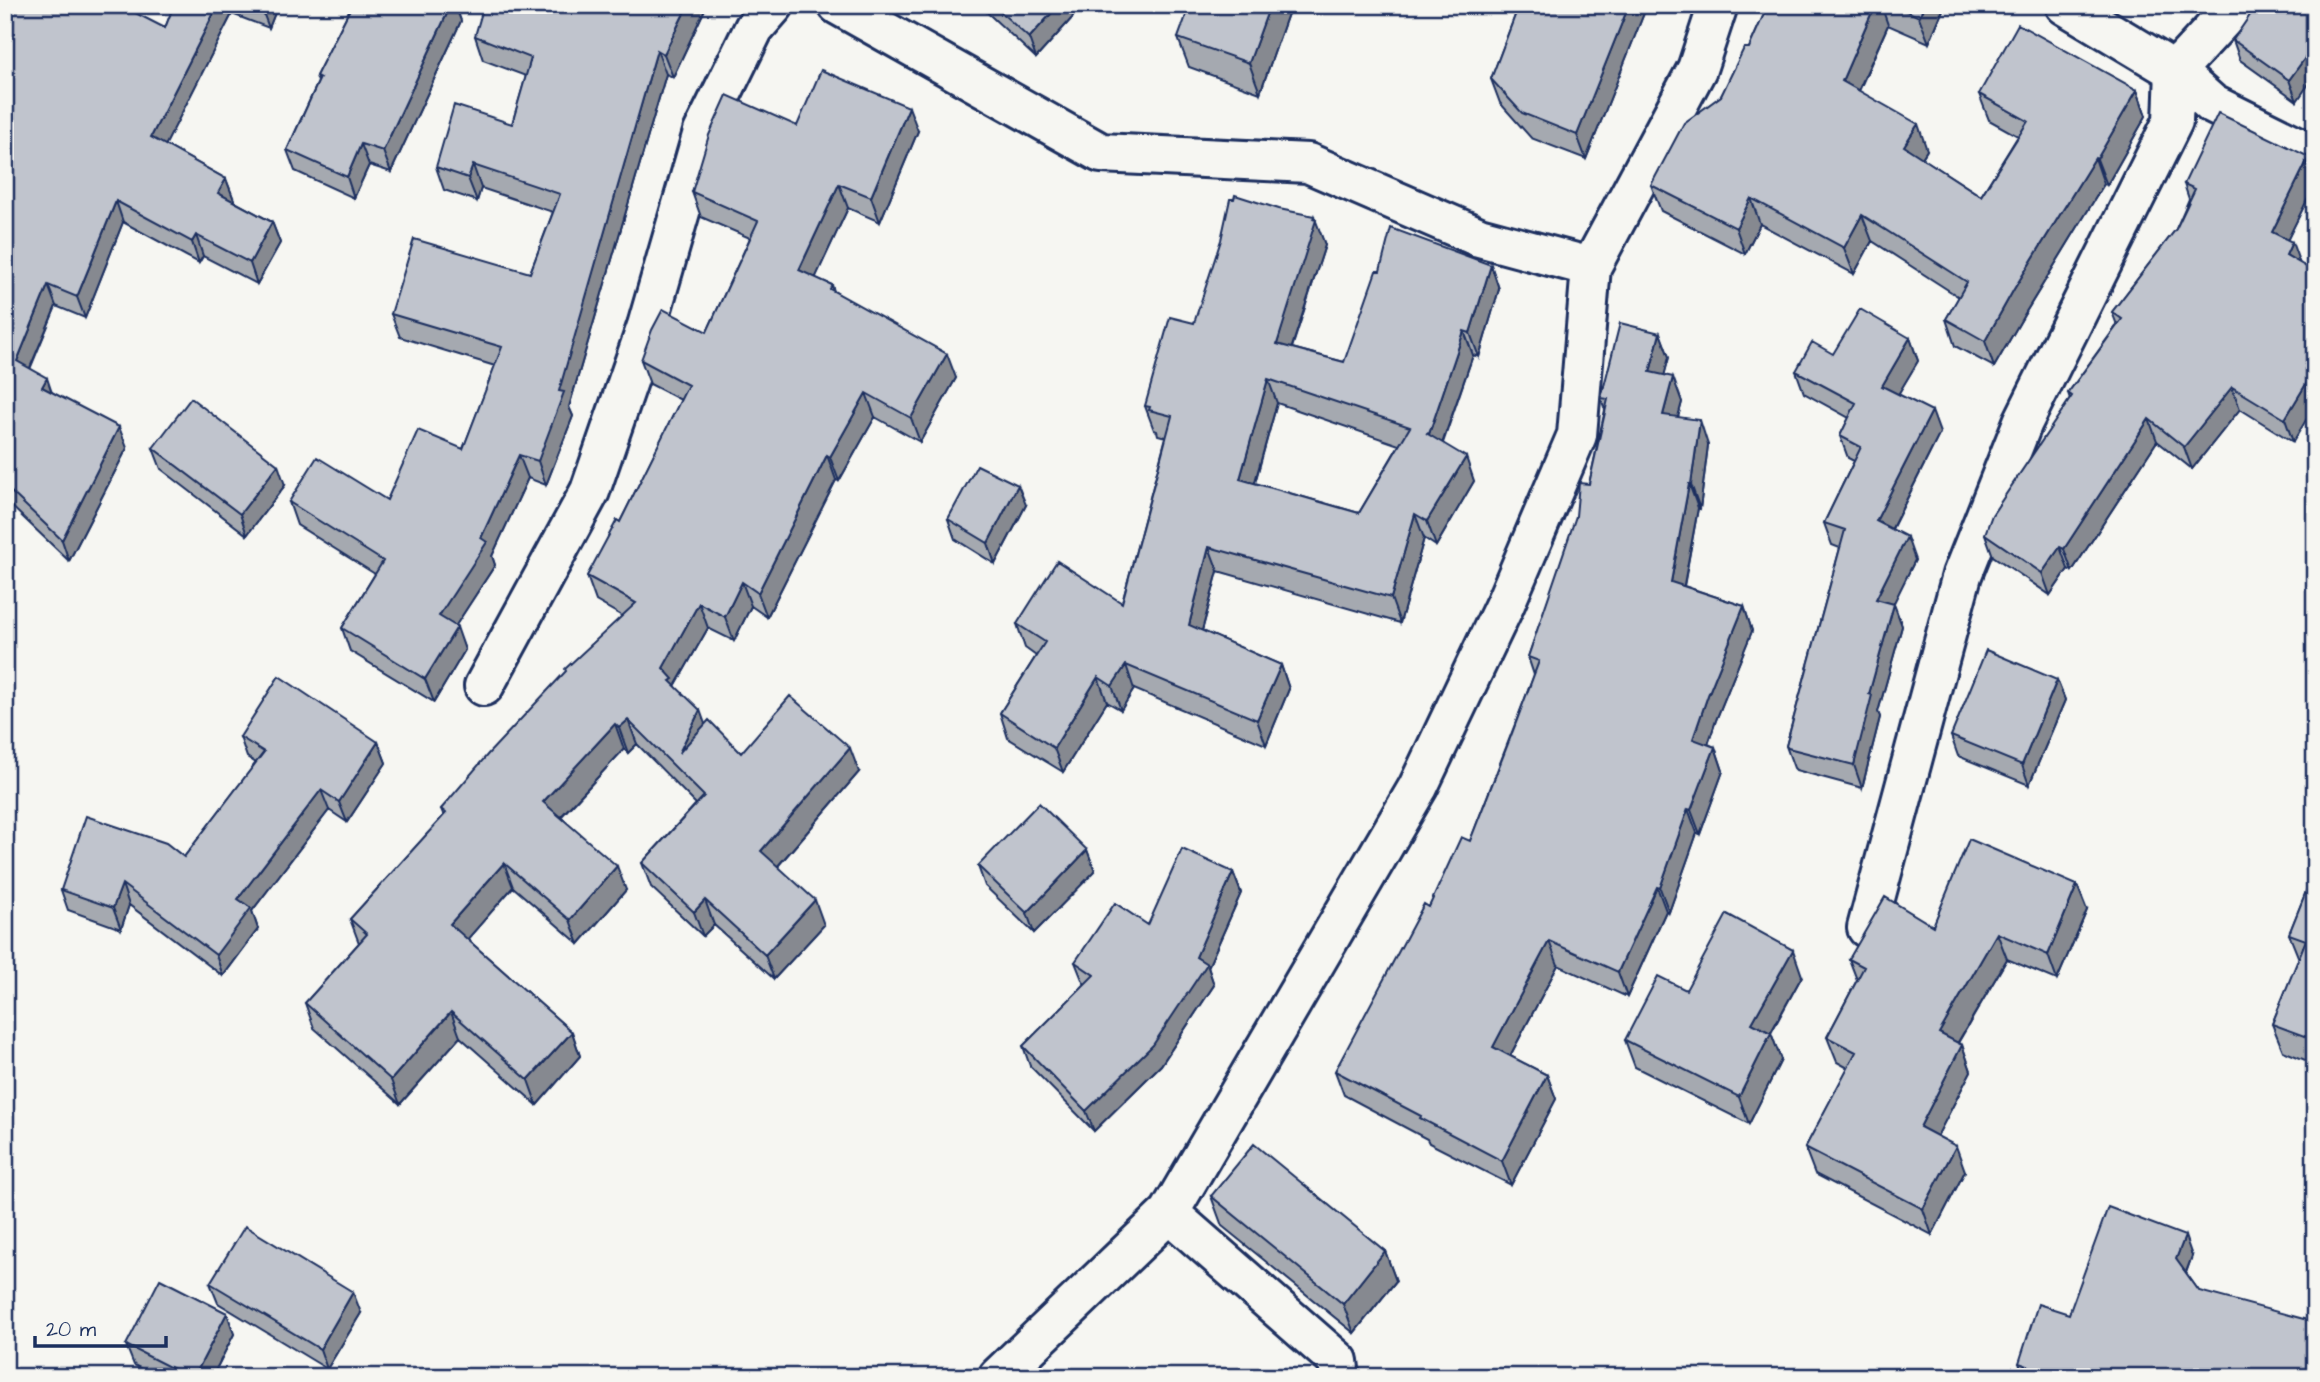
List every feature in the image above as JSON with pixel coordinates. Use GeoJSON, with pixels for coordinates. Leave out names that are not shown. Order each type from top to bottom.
{"type":"FeatureCollection","features":[{"type":"Feature","properties":{"kind":"street"},"geometry":{"type":"LineString","coordinates":[[484,686],[590,491],[647,326],[703,132],[754,28],[774,5]]}},
{"type":"Feature","properties":{"kind":"street"},"geometry":{"type":"LineString","coordinates":[[838,5],[1101,153],[1308,163],[1479,237],[1591,267]]}},
{"type":"Feature","properties":{"kind":"street"},"geometry":{"type":"LineString","coordinates":[[998,1377],[1169,1213],[1418,787],[1505,604],[1577,435],[1591,267],[1698,69],[1718,5]]}},
{"type":"Feature","properties":{"kind":"street"},"geometry":{"type":"LineString","coordinates":[[2065,5],[2175,71],[2212,104],[2315,155]]}},
{"type":"Feature","properties":{"kind":"street"},"geometry":{"type":"LineString","coordinates":[[1867,928],[1962,575],[2023,422],[2173,121],[2175,71],[2236,5]]}},
{"type":"Feature","properties":{"kind":"street"},"geometry":{"type":"LineString","coordinates":[[1169,1213],[1338,1361],[1340,1377]]}},
{"type":"Feature","properties":{"kind":"building"},"geometry":{"type":"Polygon","coordinates":[[[5,5],[120,5],[165,28],[174,5],[218,5],[151,137],[226,179],[218,193],[272,222],[250,263],[196,235],[192,242],[116,201],[77,297],[48,285],[17,361],[47,378],[42,387],[119,427],[62,540],[5,486],[5,5]]]}},
{"type":"Feature","properties":{"kind":"building"},"geometry":{"type":"Polygon","coordinates":[[[352,5],[451,5],[383,151],[361,144],[347,177],[287,150],[320,78],[316,76],[352,5]]]}},
{"type":"Feature","properties":{"kind":"building"},"geometry":{"type":"Polygon","coordinates":[[[484,5],[504,12],[507,5],[688,5],[664,54],[657,50],[559,391],[564,392],[538,461],[519,455],[481,538],[487,542],[439,616],[457,627],[425,679],[342,628],[383,561],[289,502],[317,457],[387,500],[418,430],[463,449],[502,347],[391,314],[414,239],[530,273],[560,194],[473,165],[468,178],[436,167],[454,105],[512,124],[531,58],[475,36],[484,5]]]}},
{"type":"Feature","properties":{"kind":"building"},"geometry":{"type":"Polygon","coordinates":[[[993,5],[1059,5],[1029,38],[993,5]]]}},
{"type":"Feature","properties":{"kind":"building"},"geometry":{"type":"Polygon","coordinates":[[[1190,5],[1270,5],[1249,63],[1178,38],[1190,5]]]}},
{"type":"Feature","properties":{"kind":"building"},"geometry":{"type":"Polygon","coordinates":[[[1519,5],[1629,5],[1577,135],[1522,113],[1491,79],[1519,5]]]}},
{"type":"Feature","properties":{"kind":"building"},"geometry":{"type":"Polygon","coordinates":[[[1768,5],[1875,5],[1842,81],[1918,124],[1904,146],[1981,196],[2028,121],[1979,94],[2018,24],[2137,90],[2097,159],[2095,158],[2014,289],[1985,341],[1946,319],[1967,282],[1862,215],[1844,248],[1751,198],[1736,228],[1651,185],[1684,123],[1721,96],[1744,48],[1749,48],[1768,5]]]}},
{"type":"Feature","properties":{"kind":"building"},"geometry":{"type":"Polygon","coordinates":[[[1894,5],[1924,5],[1919,17],[1894,5]]]}},
{"type":"Feature","properties":{"kind":"building"},"geometry":{"type":"Polygon","coordinates":[[[2257,5],[2315,5],[2315,44],[2289,80],[2233,40],[2257,5]]]}},
{"type":"Feature","properties":{"kind":"building"},"geometry":{"type":"Polygon","coordinates":[[[821,70],[909,107],[871,197],[839,184],[799,270],[832,285],[830,289],[947,354],[911,418],[866,393],[830,457],[827,455],[758,593],[742,582],[725,617],[699,603],[663,668],[673,679],[670,681],[700,710],[679,753],[709,720],[741,753],[790,696],[850,748],[761,851],[815,900],[765,955],[705,900],[694,912],[642,863],[704,796],[628,720],[619,728],[615,724],[543,802],[617,866],[570,920],[504,863],[450,924],[572,1032],[528,1080],[451,1012],[391,1080],[305,1003],[367,934],[350,919],[446,813],[441,809],[565,669],[636,603],[587,576],[617,520],[620,522],[688,385],[641,360],[663,309],[707,332],[758,221],[692,192],[709,135],[727,95],[797,126],[821,70]]]}},
{"type":"Feature","properties":{"kind":"building"},"geometry":{"type":"Polygon","coordinates":[[[2218,113],[2309,157],[2272,232],[2292,242],[2286,255],[2315,272],[2315,369],[2285,419],[2232,387],[2184,447],[2149,419],[2064,549],[2060,547],[2042,573],[1985,534],[1992,515],[2072,396],[2068,393],[2122,319],[2112,312],[2176,229],[2195,189],[2184,184],[2218,113]]]}},
{"type":"Feature","properties":{"kind":"building"},"geometry":{"type":"Polygon","coordinates":[[[1235,195],[1279,209],[1314,216],[1313,219],[1316,220],[1277,344],[1344,362],[1376,271],[1380,271],[1391,228],[1491,265],[1470,333],[1464,331],[1429,434],[1426,433],[1466,457],[1427,521],[1415,514],[1391,598],[1209,547],[1189,625],[1281,665],[1257,720],[1126,665],[1112,686],[1098,677],[1054,748],[1000,713],[1045,642],[1017,624],[1057,561],[1122,603],[1172,416],[1149,410],[1150,407],[1145,406],[1170,317],[1194,323],[1221,240],[1230,199],[1234,199],[1235,195]],[[1268,379],[1240,479],[1359,513],[1410,427],[1268,379]]]}},
{"type":"Feature","properties":{"kind":"building"},"geometry":{"type":"Polygon","coordinates":[[[1860,309],[1910,338],[1882,386],[1932,411],[1876,521],[1907,537],[1876,599],[1894,604],[1869,694],[1872,695],[1854,765],[1786,746],[1845,530],[1824,523],[1861,447],[1840,436],[1856,403],[1796,371],[1812,342],[1833,354],[1860,309]]]}},
{"type":"Feature","properties":{"kind":"building"},"geometry":{"type":"Polygon","coordinates":[[[1620,323],[1660,333],[1650,372],[1673,377],[1663,415],[1700,420],[1691,484],[1671,582],[1744,606],[1693,739],[1715,747],[1691,810],[1688,809],[1660,888],[1657,887],[1618,972],[1549,941],[1493,1047],[1547,1075],[1502,1161],[1335,1071],[1424,904],[1429,907],[1461,837],[1470,841],[1511,736],[1539,661],[1528,657],[1576,516],[1579,483],[1589,484],[1608,399],[1601,398],[1620,323]]]}},
{"type":"Feature","properties":{"kind":"building"},"geometry":{"type":"Polygon","coordinates":[[[191,398],[278,465],[240,514],[153,448],[191,398]]]}},
{"type":"Feature","properties":{"kind":"building"},"geometry":{"type":"Polygon","coordinates":[[[977,465],[1018,485],[988,543],[948,519],[977,465]]]}},
{"type":"Feature","properties":{"kind":"building"},"geometry":{"type":"Polygon","coordinates":[[[1986,650],[2057,680],[2022,765],[1951,736],[1986,650]]]}},
{"type":"Feature","properties":{"kind":"building"},"geometry":{"type":"Polygon","coordinates":[[[279,676],[378,742],[339,802],[321,790],[238,899],[251,908],[216,955],[122,884],[113,908],[61,890],[86,816],[166,843],[184,857],[264,752],[240,737],[279,676]]]}},
{"type":"Feature","properties":{"kind":"building"},"geometry":{"type":"Polygon","coordinates":[[[1039,803],[1087,850],[1027,913],[978,866],[1039,803]]]}},
{"type":"Feature","properties":{"kind":"building"},"geometry":{"type":"Polygon","coordinates":[[[1969,839],[2077,885],[2048,955],[1997,933],[1939,1033],[1962,1045],[1920,1127],[1956,1146],[1923,1209],[1805,1148],[1856,1052],[1827,1037],[1864,967],[1849,959],[1885,897],[1933,926],[1969,839]]]}},
{"type":"Feature","properties":{"kind":"building"},"geometry":{"type":"Polygon","coordinates":[[[1182,849],[1233,872],[1196,957],[1207,964],[1153,1045],[1086,1111],[1023,1046],[1094,975],[1075,962],[1115,903],[1148,925],[1182,849]]]}},
{"type":"Feature","properties":{"kind":"building"},"geometry":{"type":"Polygon","coordinates":[[[2315,869],[2315,1040],[2272,1024],[2306,940],[2289,934],[2315,869]]]}},
{"type":"Feature","properties":{"kind":"building"},"geometry":{"type":"Polygon","coordinates":[[[1727,914],[1793,950],[1752,1023],[1771,1033],[1739,1097],[1625,1040],[1658,976],[1686,990],[1727,914]]]}},
{"type":"Feature","properties":{"kind":"building"},"geometry":{"type":"Polygon","coordinates":[[[1254,1144],[1385,1251],[1343,1304],[1211,1196],[1254,1144]]]}},
{"type":"Feature","properties":{"kind":"building"},"geometry":{"type":"Polygon","coordinates":[[[2108,1207],[2185,1236],[2176,1259],[2199,1291],[2315,1322],[2315,1377],[2060,1377],[2019,1363],[2038,1304],[2069,1314],[2108,1207]]]}},
{"type":"Feature","properties":{"kind":"building"},"geometry":{"type":"Polygon","coordinates":[[[2315,1217],[2315,1231],[2310,1229],[2315,1217]]]}},
{"type":"Feature","properties":{"kind":"building"},"geometry":{"type":"Polygon","coordinates":[[[245,1226],[353,1292],[320,1349],[210,1283],[245,1226]]]}},
{"type":"Feature","properties":{"kind":"building"},"geometry":{"type":"Polygon","coordinates":[[[160,1279],[227,1313],[194,1377],[189,1377],[126,1345],[160,1279]]]}}]}
